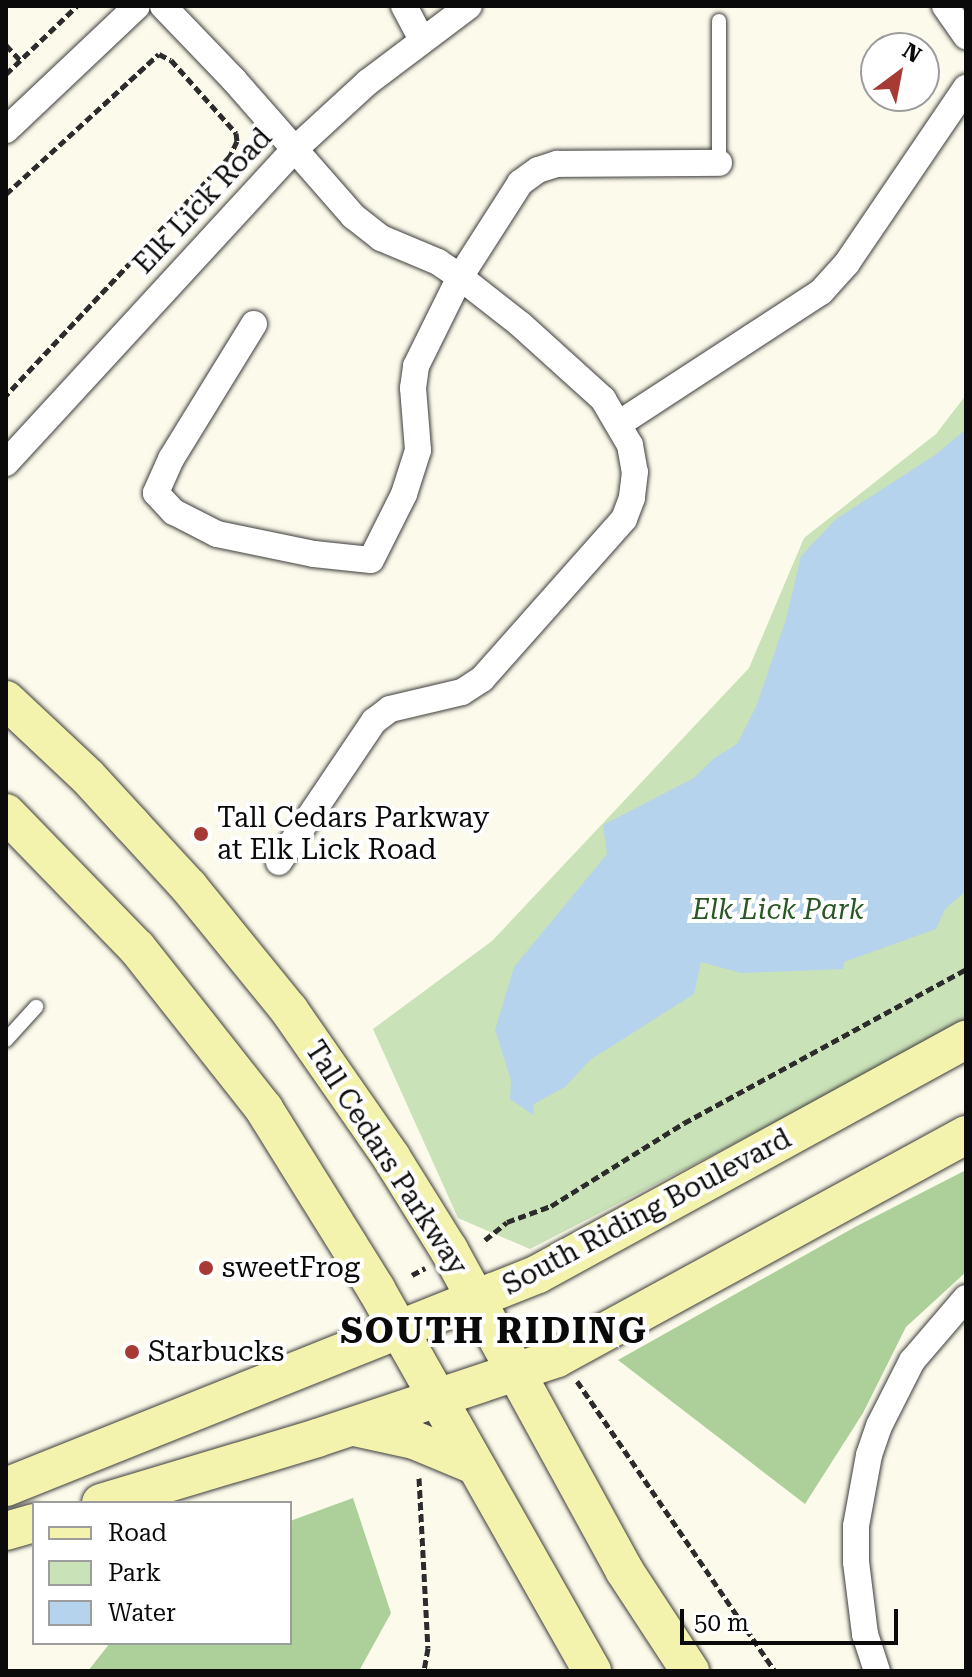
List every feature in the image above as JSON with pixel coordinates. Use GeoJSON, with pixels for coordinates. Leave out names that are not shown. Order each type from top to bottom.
{"type":"FeatureCollection","features":[{"type":"Feature","properties":{"kind":"main road","name":"Tall Cedars Parkway"},"geometry":{"type":"LineString","coordinates":[[6,700],[88,777],[189,887],[289,1010],[391,1157],[476,1300],[624,1570],[690,1671]]}},
{"type":"Feature","properties":{"kind":"main road"},"geometry":{"type":"LineString","coordinates":[[6,813],[137,948],[264,1109],[398,1329],[592,1671]]}},
{"type":"Feature","properties":{"kind":"main road","name":"South Riding Boulevard"},"geometry":{"type":"LineString","coordinates":[[6,1487],[313,1361],[538,1274],[966,1040]]}},
{"type":"Feature","properties":{"kind":"main road"},"geometry":{"type":"LineString","coordinates":[[108,1501],[351,1427],[557,1358],[966,1135]]}},
{"type":"Feature","properties":{"kind":"main road"},"geometry":{"type":"LineString","coordinates":[[351,1427],[414,1440],[474,1465]]}},
{"type":"Feature","properties":{"kind":"main road"},"geometry":{"type":"LineString","coordinates":[[6,1531],[32,1524]]}},
{"type":"Feature","properties":{"kind":"street"},"geometry":{"type":"LineString","coordinates":[[6,130],[137,6]]}},
{"type":"Feature","properties":{"kind":"street"},"geometry":{"type":"LineString","coordinates":[[163,6],[353,216],[381,238],[438,262],[460,277],[603,399],[620,423],[630,445],[635,472],[632,498],[624,519],[482,679],[462,692],[390,709],[374,721],[279,862]]}},
{"type":"Feature","properties":{"kind":"street"},"geometry":{"type":"LineString","coordinates":[[404,6],[421,38]]}},
{"type":"Feature","properties":{"kind":"street","name":"Elk Lick Road"},"geometry":{"type":"LineString","coordinates":[[6,463],[294,150],[421,38],[469,6]]}},
{"type":"Feature","properties":{"kind":"street"},"geometry":{"type":"LineString","coordinates":[[945,6],[966,36]]}},
{"type":"Feature","properties":{"kind":"street"},"geometry":{"type":"LineString","coordinates":[[620,423],[821,292],[847,263],[966,88]]}},
{"type":"Feature","properties":{"kind":"street"},"geometry":{"type":"LineString","coordinates":[[254,324],[171,459],[156,493],[174,512],[217,534],[314,554],[371,560],[404,494],[418,450],[413,388],[416,366],[460,277],[520,183],[538,170],[557,164],[719,163]]}},
{"type":"Feature","properties":{"kind":"street"},"geometry":{"type":"LineString","coordinates":[[877,1671],[865,1634],[856,1562],[856,1526],[869,1455],[884,1415],[912,1361],[966,1298]]}},
{"type":"Feature","properties":{"kind":"lane"},"geometry":{"type":"LineString","coordinates":[[719,21],[719,163]]}},
{"type":"Feature","properties":{"kind":"lane"},"geometry":{"type":"LineString","coordinates":[[6,1040],[36,1007]]}},
{"type":"Feature","properties":{"kind":"path"},"geometry":{"type":"LineString","coordinates":[[6,74],[77,6]]}},
{"type":"Feature","properties":{"kind":"path"},"geometry":{"type":"LineString","coordinates":[[6,45],[21,61]]}},
{"type":"Feature","properties":{"kind":"path"},"geometry":{"type":"LineString","coordinates":[[6,194],[159,54],[171,60],[236,133],[237,141],[230,156],[6,395]]}},
{"type":"Feature","properties":{"kind":"path"},"geometry":{"type":"LineString","coordinates":[[485,1240],[507,1222],[551,1206],[684,1123],[966,969]]}},
{"type":"Feature","properties":{"kind":"path"},"geometry":{"type":"LineString","coordinates":[[577,1380],[775,1671]]}},
{"type":"Feature","properties":{"kind":"path"},"geometry":{"type":"LineString","coordinates":[[419,1473],[428,1648],[424,1671]]}},
{"type":"Feature","properties":{"kind":"green space","name":"Elk Lick Park"},"geometry":{"type":"Polygon","coordinates":[[[966,395],[966,1024],[530,1249],[458,1218],[373,1029],[492,941],[749,668],[804,538],[936,434],[966,395]]]}},
{"type":"Feature","properties":{"kind":"green space"},"geometry":{"type":"Polygon","coordinates":[[[966,1170],[966,1272],[906,1327],[863,1413],[805,1504],[618,1360],[855,1227],[966,1170]]]}},
{"type":"Feature","properties":{"kind":"green space"},"geometry":{"type":"Polygon","coordinates":[[[353,1498],[391,1613],[359,1671],[88,1671],[108,1645],[292,1645],[292,1520],[353,1498]]]}},
{"type":"Feature","properties":{"kind":"water"},"geometry":{"type":"Polygon","coordinates":[[[966,429],[966,891],[945,909],[936,929],[844,962],[843,969],[741,973],[701,962],[694,994],[590,1060],[565,1087],[534,1104],[533,1115],[510,1099],[511,1080],[495,1030],[514,967],[607,854],[603,825],[694,778],[713,759],[737,744],[756,707],[786,619],[801,556],[836,519],[935,455],[966,429]]]}},
{"type":"Feature","properties":{"kind":"place","name":"Tall Cedars Parkway at Elk Lick Road"},"geometry":{"type":"Point","coordinates":[201,834]}},
{"type":"Feature","properties":{"kind":"place","name":"sweetFrog"},"geometry":{"type":"Point","coordinates":[206,1268]}},
{"type":"Feature","properties":{"kind":"place","name":"Starbucks"},"geometry":{"type":"Point","coordinates":[132,1352]}},
{"type":"Feature","properties":{"kind":"district","name":"SOUTH RIDING"},"geometry":{"type":"Point","coordinates":[494,1332]}}]}
